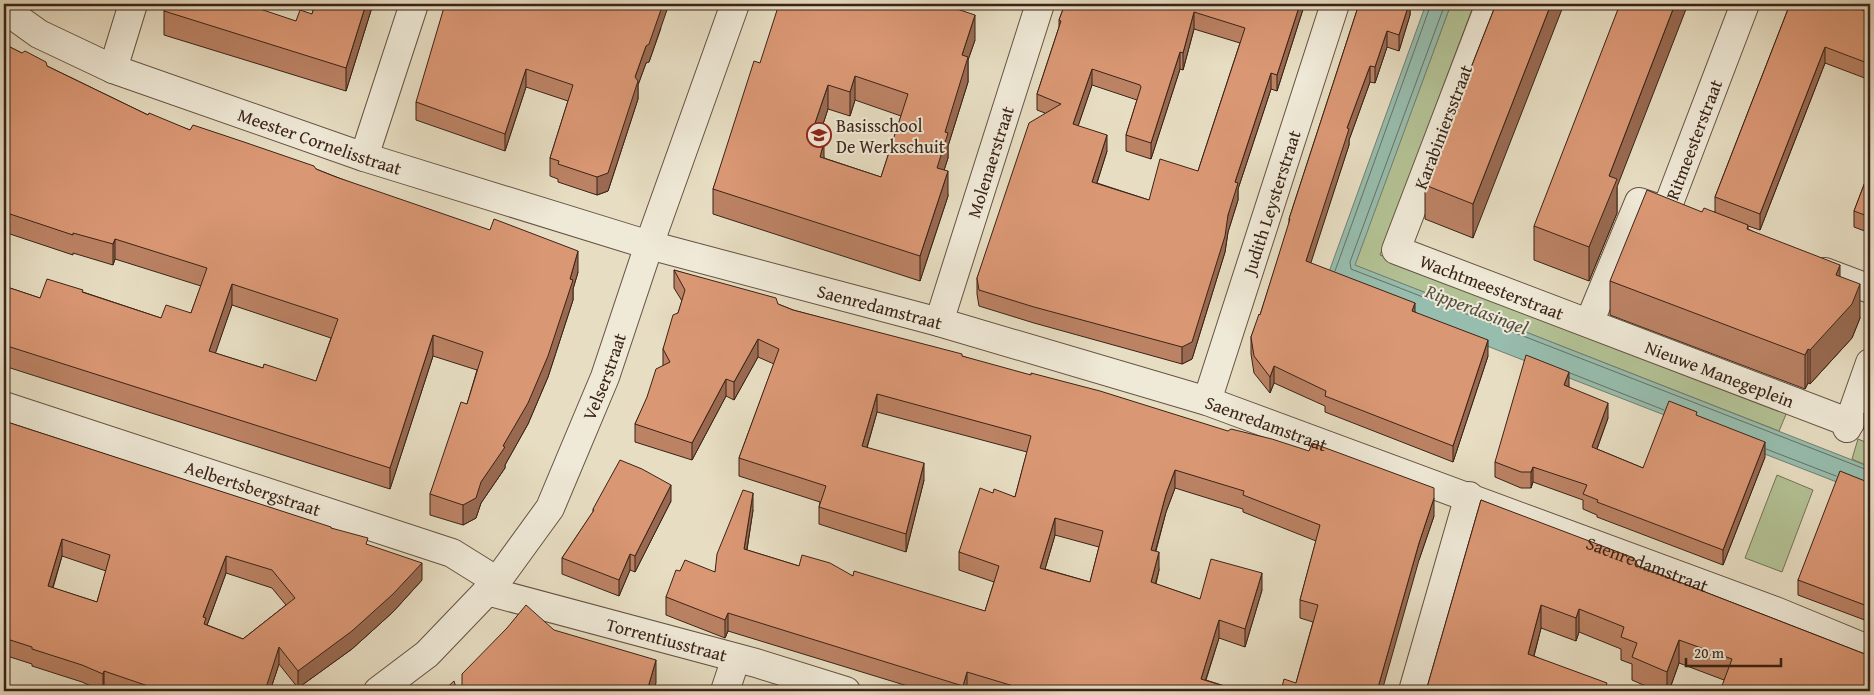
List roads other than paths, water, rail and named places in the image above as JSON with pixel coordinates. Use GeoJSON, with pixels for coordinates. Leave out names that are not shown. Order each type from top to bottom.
{"type":"FeatureCollection","features":[{"type":"Feature","properties":{"kind":"street"},"geometry":{"type":"LineString","coordinates":[[113,69],[133,4]]}},
{"type":"Feature","properties":{"kind":"street"},"geometry":{"type":"LineString","coordinates":[[364,157],[414,4]]}},
{"type":"Feature","properties":{"kind":"street","name":"Velserstraat"},"geometry":{"type":"LineString","coordinates":[[378,691],[427,654],[492,586],[550,508],[605,377],[649,245],[735,4]]}},
{"type":"Feature","properties":{"kind":"street","name":"Molenaerstraat"},"geometry":{"type":"LineString","coordinates":[[939,322],[1040,4]]}},
{"type":"Feature","properties":{"kind":"street","name":"Judith Leysterstraat"},"geometry":{"type":"LineString","coordinates":[[1207,401],[1335,4]]}},
{"type":"Feature","properties":{"kind":"street","name":"Karabiniersstraat"},"geometry":{"type":"LineString","coordinates":[[1396,250],[1490,4]]}},
{"type":"Feature","properties":{"kind":"street","name":"Ritmeesterstraat"},"geometry":{"type":"LineString","coordinates":[[1589,324],[1639,202],[1666,211],[1745,4]]}},
{"type":"Feature","properties":{"kind":"street","name":"Meester Cornelisstraat"},"geometry":{"type":"LineString","coordinates":[[4,9],[40,34],[113,69],[364,157],[649,245]]}},
{"type":"Feature","properties":{"kind":"street"},"geometry":{"type":"LineString","coordinates":[[1666,211],[1693,221]]}},
{"type":"Feature","properties":{"kind":"street","name":"Saenredamstraat"},"geometry":{"type":"LineString","coordinates":[[649,245],[939,322],[1207,401],[1469,496],[1778,612],[1870,650]]}},
{"type":"Feature","properties":{"kind":"street","name":"Wachtmeesterstraat"},"geometry":{"type":"LineString","coordinates":[[1396,250],[1589,324]]}},
{"type":"Feature","properties":{"kind":"street"},"geometry":{"type":"LineString","coordinates":[[1799,262],[1870,289]]}},
{"type":"Feature","properties":{"kind":"street","name":"Nieuwe Manegeplein"},"geometry":{"type":"LineString","coordinates":[[1589,324],[1849,426],[1870,362]]}},
{"type":"Feature","properties":{"kind":"street","name":"Aelbertsbergstraat"},"geometry":{"type":"LineString","coordinates":[[4,406],[452,553],[492,586]]}},
{"type":"Feature","properties":{"kind":"street"},"geometry":{"type":"LineString","coordinates":[[1412,691],[1469,496]]}},
{"type":"Feature","properties":{"kind":"street","name":"Torrentiusstraat"},"geometry":{"type":"LineString","coordinates":[[492,586],[846,691]]}},
{"type":"Feature","properties":{"kind":"street"},"geometry":{"type":"LineString","coordinates":[[725,691],[736,658]]}},
{"type":"Feature","properties":{"kind":"water"},"geometry":{"type":"Polygon","coordinates":[[[1426,4],[1451,4],[1355,265],[1870,467],[1870,495],[1325,283],[1426,4]]]}},
{"type":"Feature","properties":{"kind":"place","name":"Basisschool De Werkschuit"},"geometry":{"type":"Point","coordinates":[819,135]}},
{"type":"Feature","properties":{"kind":"water label","name":"Ripperdasingel"},"geometry":{"type":"Point","coordinates":[1477,309]}}]}
